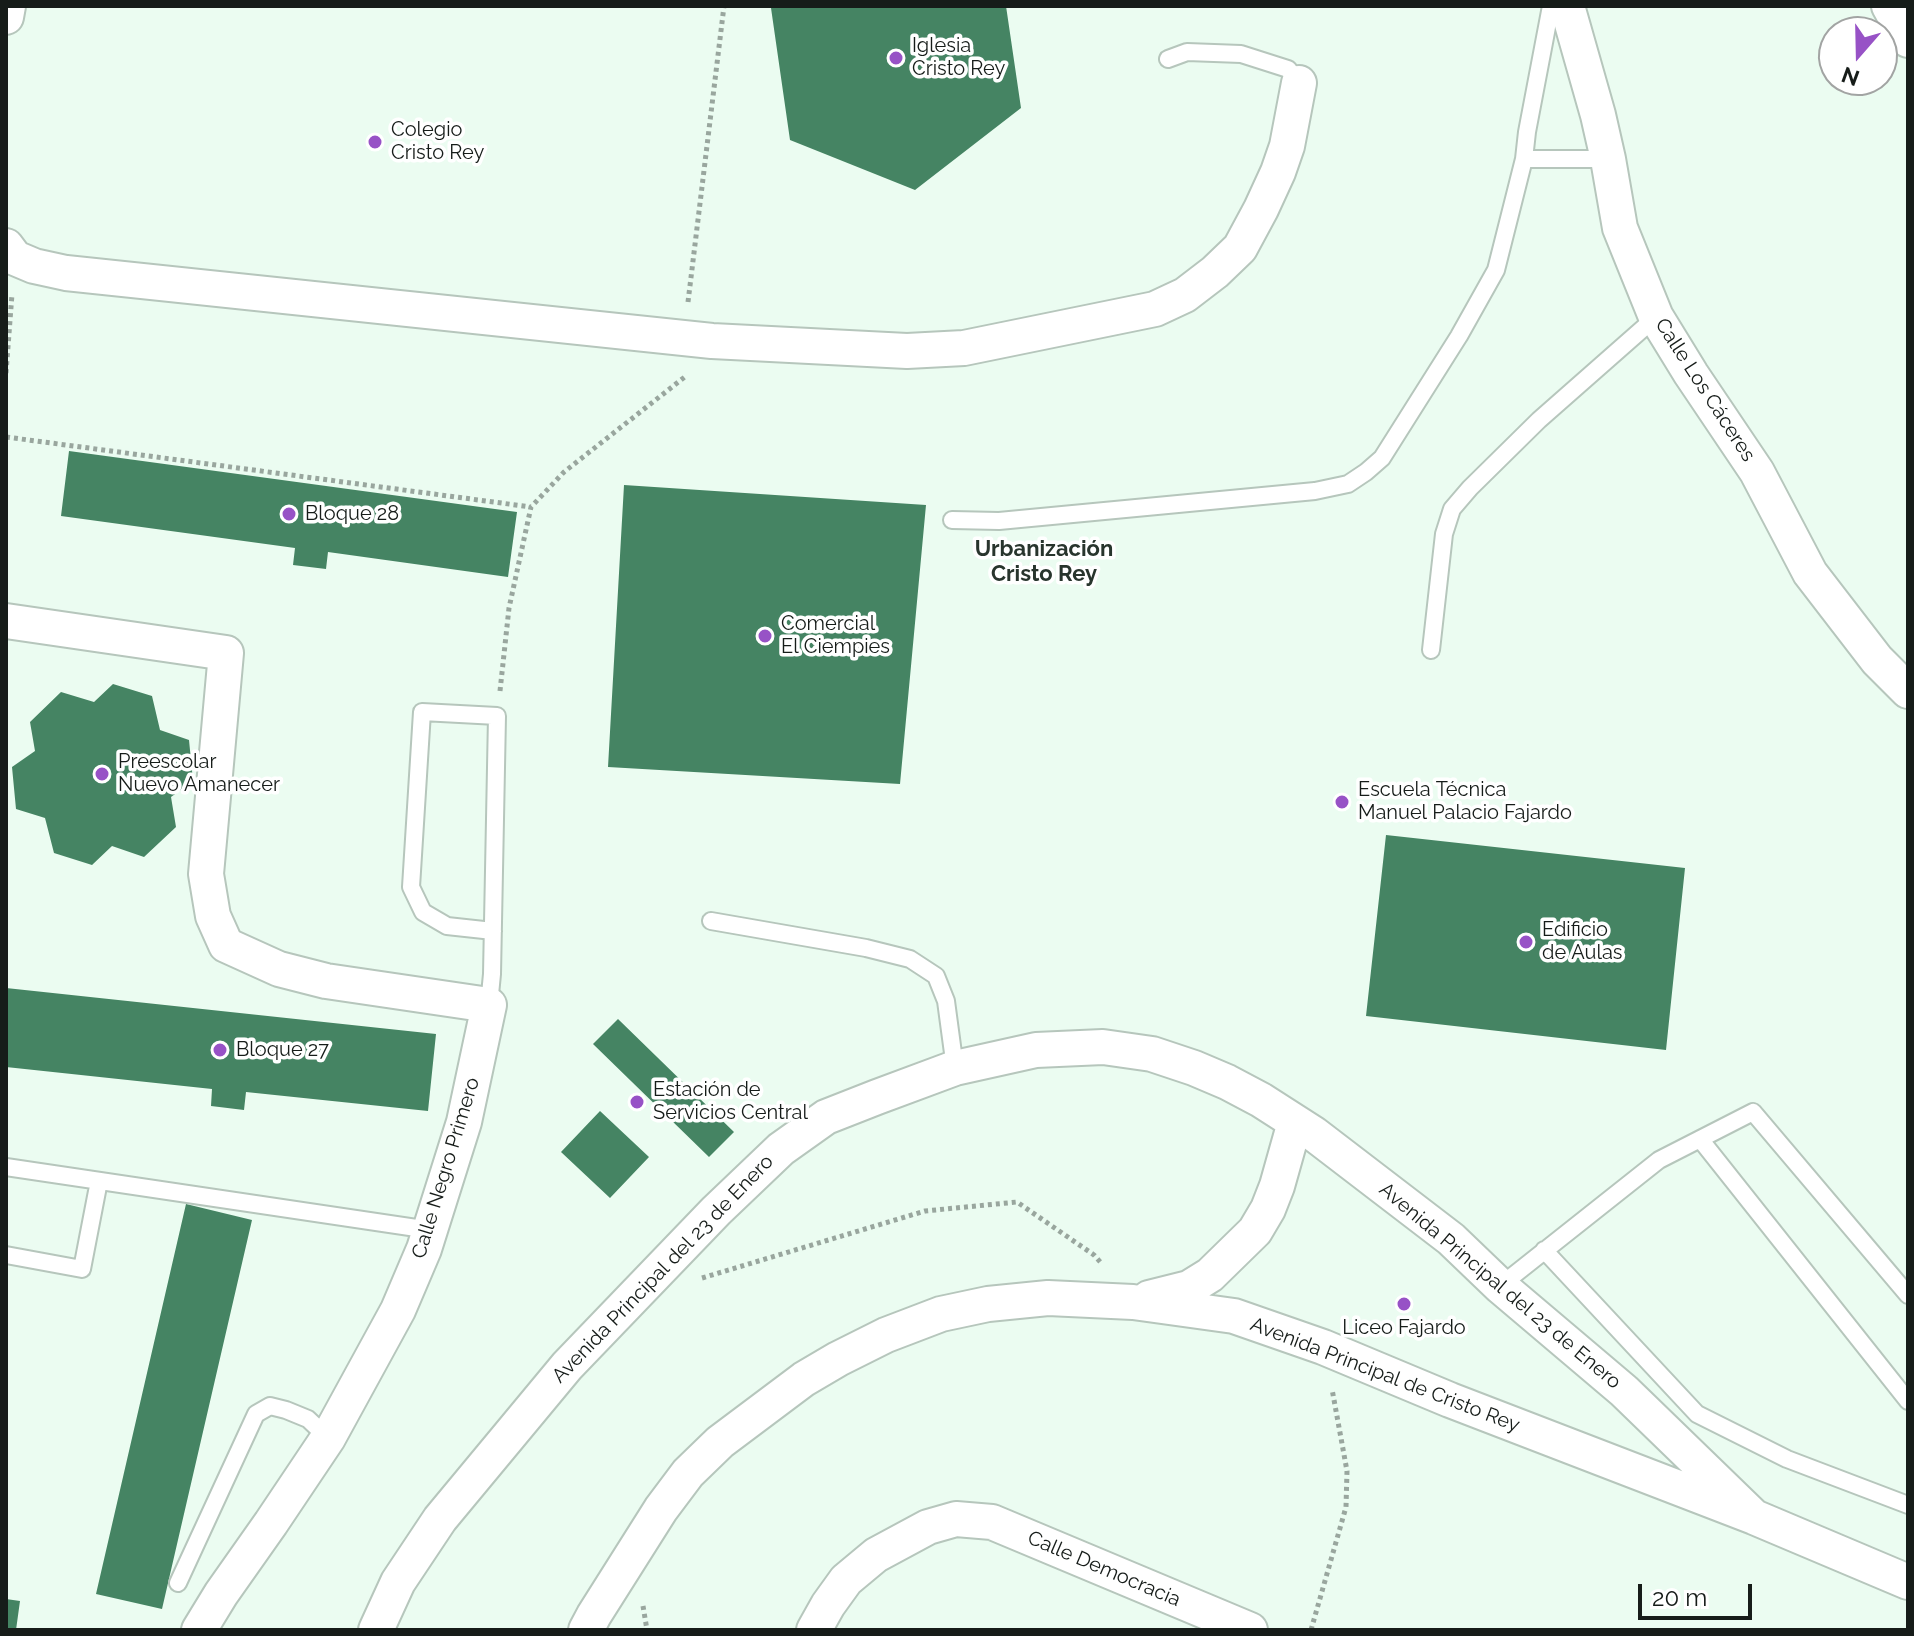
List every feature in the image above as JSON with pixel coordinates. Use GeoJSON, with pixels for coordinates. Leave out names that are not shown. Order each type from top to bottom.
{"type":"FeatureCollection","features":[{"type":"Feature","properties":{"kind":"street"},"geometry":{"type":"LineString","coordinates":[[6,17],[8,6]]}},
{"type":"Feature","properties":{"kind":"street","name":"Calle Los Cáceres"},"geometry":{"type":"LineString","coordinates":[[1567,6],[1598,115],[1620,228],[1656,317],[1757,472],[1810,573],[1877,660],[1908,691]]}},
{"type":"Feature","properties":{"kind":"street"},"geometry":{"type":"LineString","coordinates":[[1889,6],[1908,40]]}},
{"type":"Feature","properties":{"kind":"street"},"geometry":{"type":"LineString","coordinates":[[11,252],[34,266],[66,273],[683,338],[907,351],[964,348],[1155,309],[1185,295],[1215,272],[1240,248],[1278,172],[1287,146],[1299,83]]}},
{"type":"Feature","properties":{"kind":"street"},"geometry":{"type":"LineString","coordinates":[[6,621],[226,653],[206,874],[213,916],[226,945],[279,969],[326,981],[489,1005]]}},
{"type":"Feature","properties":{"kind":"street","name":"Calle Negro Primero"},"geometry":{"type":"LineString","coordinates":[[199,1630],[328,1438],[398,1310],[430,1230],[464,1122],[489,1005]]}},
{"type":"Feature","properties":{"kind":"street","name":"Avenida Principal del 23 de Enero"},"geometry":{"type":"LineString","coordinates":[[376,1630],[398,1582],[440,1519],[567,1366],[716,1211],[781,1149],[826,1117],[955,1068],[1036,1050],[1103,1047],[1152,1054],[1227,1082],[1314,1134],[1451,1239],[1500,1286],[1624,1391],[1754,1517]]}},
{"type":"Feature","properties":{"kind":"street"},"geometry":{"type":"LineString","coordinates":[[1133,1302],[1189,1288],[1210,1275],[1255,1231],[1277,1186],[1295,1122]]}},
{"type":"Feature","properties":{"kind":"street","name":"Avenida Principal de Cristo Rey"},"geometry":{"type":"LineString","coordinates":[[586,1630],[661,1509],[688,1473],[720,1442],[804,1379],[886,1335],[941,1314],[988,1304],[1048,1298],[1133,1302],[1234,1316],[1323,1347],[1754,1517],[1908,1582]]}},
{"type":"Feature","properties":{"kind":"street","name":"Calle Democracia"},"geometry":{"type":"LineString","coordinates":[[814,1630],[846,1580],[876,1555],[928,1527],[956,1519],[992,1522],[1250,1630]]}},
{"type":"Feature","properties":{"kind":"lane"},"geometry":{"type":"LineString","coordinates":[[952,520],[999,521],[1315,491],[1348,484],[1382,458],[1459,336],[1496,270],[1524,159],[1551,6]]}},
{"type":"Feature","properties":{"kind":"lane"},"geometry":{"type":"LineString","coordinates":[[1168,59],[1187,52],[1241,54],[1288,69],[1299,83]]}},
{"type":"Feature","properties":{"kind":"lane"},"geometry":{"type":"LineString","coordinates":[[1524,159],[1608,159]]}},
{"type":"Feature","properties":{"kind":"lane"},"geometry":{"type":"LineString","coordinates":[[1431,650],[1444,534],[1452,509],[1539,420],[1656,317]]}},
{"type":"Feature","properties":{"kind":"lane"},"geometry":{"type":"LineString","coordinates":[[489,1005],[492,974],[493,931],[497,716],[422,712],[411,887],[423,912],[447,926],[493,931]]}},
{"type":"Feature","properties":{"kind":"lane"},"geometry":{"type":"LineString","coordinates":[[711,921],[866,948],[910,959],[936,976],[946,1001],[955,1068]]}},
{"type":"Feature","properties":{"kind":"lane"},"geometry":{"type":"LineString","coordinates":[[1500,1286],[1659,1160],[1753,1112],[1908,1295]]}},
{"type":"Feature","properties":{"kind":"lane"},"geometry":{"type":"LineString","coordinates":[[1700,1139],[1908,1401]]}},
{"type":"Feature","properties":{"kind":"lane"},"geometry":{"type":"LineString","coordinates":[[6,1167],[430,1230]]}},
{"type":"Feature","properties":{"kind":"lane"},"geometry":{"type":"LineString","coordinates":[[6,1255],[82,1269],[99,1181]]}},
{"type":"Feature","properties":{"kind":"lane"},"geometry":{"type":"LineString","coordinates":[[1544,1250],[1697,1414],[1787,1459],[1905,1504]]}},
{"type":"Feature","properties":{"kind":"lane"},"geometry":{"type":"LineString","coordinates":[[178,1583],[256,1414],[270,1406],[286,1410],[308,1419],[328,1438]]}},
{"type":"Feature","properties":{"kind":"path"},"geometry":{"type":"LineString","coordinates":[[683,338],[724,6]]}},
{"type":"Feature","properties":{"kind":"path"},"geometry":{"type":"LineString","coordinates":[[6,373],[11,252]]}},
{"type":"Feature","properties":{"kind":"path"},"geometry":{"type":"LineString","coordinates":[[497,716],[509,608],[531,507],[564,472],[694,371]]}},
{"type":"Feature","properties":{"kind":"path"},"geometry":{"type":"LineString","coordinates":[[6,437],[531,507]]}},
{"type":"Feature","properties":{"kind":"path"},"geometry":{"type":"LineString","coordinates":[[691,1281],[925,1211],[1017,1202],[1094,1255]]}},
{"type":"Feature","properties":{"kind":"path"},"geometry":{"type":"LineString","coordinates":[[1311,1630],[1346,1507],[1347,1471],[1323,1347]]}},
{"type":"Feature","properties":{"kind":"building","name":"Iglesia Cristo Rey"},"geometry":{"type":"Polygon","coordinates":[[[773,6],[1006,6],[1021,108],[915,190],[790,140],[773,6]]]}},
{"type":"Feature","properties":{"kind":"building","name":"Bloque 28"},"geometry":{"type":"Polygon","coordinates":[[[69,451],[517,512],[508,577],[328,552],[326,569],[293,565],[295,548],[61,516],[69,451]]]}},
{"type":"Feature","properties":{"kind":"building","name":"Comercial El Ciempies"},"geometry":{"type":"Polygon","coordinates":[[[624,485],[926,505],[900,784],[608,767],[624,485]]]}},
{"type":"Feature","properties":{"kind":"building","name":"Preescolar Nuevo Amanecer"},"geometry":{"type":"Polygon","coordinates":[[[113,684],[152,696],[160,730],[189,740],[193,781],[171,797],[176,827],[144,857],[112,846],[92,865],[54,853],[45,818],[16,809],[12,767],[35,751],[30,722],[61,692],[94,702],[113,684]]]}},
{"type":"Feature","properties":{"kind":"building","name":"Edificio de Aulas"},"geometry":{"type":"Polygon","coordinates":[[[1386,835],[1685,868],[1666,1050],[1366,1016],[1386,835]]]}},
{"type":"Feature","properties":{"kind":"building","name":"Bloque 27"},"geometry":{"type":"Polygon","coordinates":[[[6,988],[436,1034],[428,1111],[246,1092],[244,1110],[211,1106],[212,1089],[6,1067],[6,988]]]}},
{"type":"Feature","properties":{"kind":"building"},"geometry":{"type":"Polygon","coordinates":[[[618,1019],[734,1132],[709,1157],[593,1044],[618,1019]]]}},
{"type":"Feature","properties":{"kind":"building","name":"Estación de Servicios Central"},"geometry":{"type":"Polygon","coordinates":[[[600,1111],[649,1157],[610,1198],[561,1152],[600,1111]]]}},
{"type":"Feature","properties":{"kind":"building"},"geometry":{"type":"Polygon","coordinates":[[[186,1204],[252,1220],[162,1609],[96,1594],[186,1204]]]}},
{"type":"Feature","properties":{"kind":"building"},"geometry":{"type":"Polygon","coordinates":[[[6,1599],[20,1601],[16,1630],[6,1630],[6,1599]]]}},
{"type":"Feature","properties":{"kind":"place","name":"Iglesia Cristo Rey"},"geometry":{"type":"Point","coordinates":[896,58]}},
{"type":"Feature","properties":{"kind":"place","name":"Colegio Cristo Rey"},"geometry":{"type":"Point","coordinates":[375,142]}},
{"type":"Feature","properties":{"kind":"place","name":"Bloque 28"},"geometry":{"type":"Point","coordinates":[289,514]}},
{"type":"Feature","properties":{"kind":"place","name":"Comercial El Ciempies"},"geometry":{"type":"Point","coordinates":[765,636]}},
{"type":"Feature","properties":{"kind":"place","name":"Preescolar Nuevo Amanecer"},"geometry":{"type":"Point","coordinates":[102,774]}},
{"type":"Feature","properties":{"kind":"place","name":"Escuela Técnica Manuel Palacio Fajardo"},"geometry":{"type":"Point","coordinates":[1342,802]}},
{"type":"Feature","properties":{"kind":"place","name":"Edificio de Aulas"},"geometry":{"type":"Point","coordinates":[1526,942]}},
{"type":"Feature","properties":{"kind":"place","name":"Bloque 27"},"geometry":{"type":"Point","coordinates":[220,1050]}},
{"type":"Feature","properties":{"kind":"place","name":"Estación de Servicios Central"},"geometry":{"type":"Point","coordinates":[637,1102]}},
{"type":"Feature","properties":{"kind":"place","name":"Liceo Fajardo"},"geometry":{"type":"Point","coordinates":[1404,1304]}},
{"type":"Feature","properties":{"kind":"district","name":"Urbanización Cristo Rey"},"geometry":{"type":"Point","coordinates":[1044,562]}}]}
